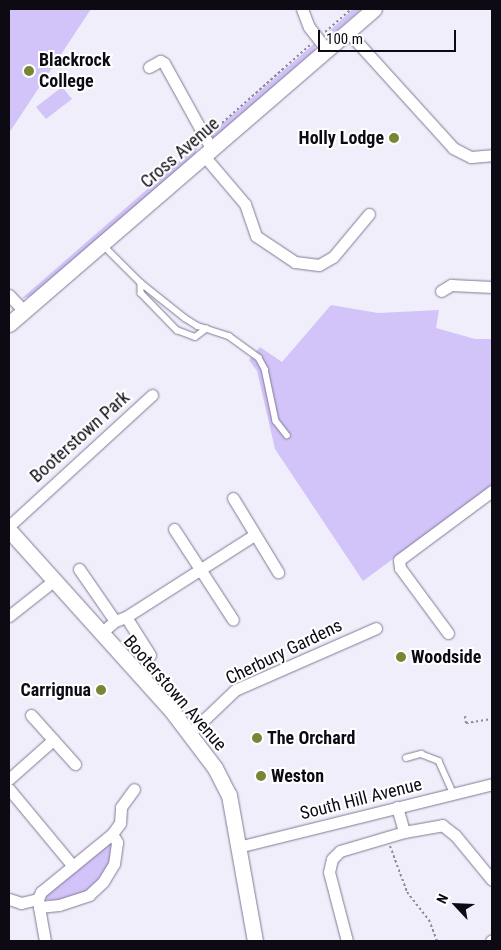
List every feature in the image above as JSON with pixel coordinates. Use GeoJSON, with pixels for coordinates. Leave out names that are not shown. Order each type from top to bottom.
{"type":"FeatureCollection","features":[{"type":"Feature","properties":{"kind":"street"},"geometry":{"type":"LineString","coordinates":[[302,9],[322,44]]}},
{"type":"Feature","properties":{"kind":"street","name":"Cross Avenue"},"geometry":{"type":"LineString","coordinates":[[9,324],[208,154],[322,44],[348,32],[374,9]]}},
{"type":"Feature","properties":{"kind":"street"},"geometry":{"type":"LineString","coordinates":[[348,32],[453,148],[472,157],[492,154]]}},
{"type":"Feature","properties":{"kind":"street"},"geometry":{"type":"LineString","coordinates":[[149,67],[160,61],[164,63],[208,154],[245,204],[256,236],[295,262],[319,265],[333,257],[369,214]]}},
{"type":"Feature","properties":{"kind":"street"},"geometry":{"type":"LineString","coordinates":[[441,291],[451,285],[492,287]]}},
{"type":"Feature","properties":{"kind":"street"},"geometry":{"type":"LineString","coordinates":[[9,295],[24,311]]}},
{"type":"Feature","properties":{"kind":"street","name":"Booterstown Park"},"geometry":{"type":"LineString","coordinates":[[9,526],[152,395]]}},
{"type":"Feature","properties":{"kind":"street"},"geometry":{"type":"LineString","coordinates":[[448,633],[400,568],[399,560],[492,491]]}},
{"type":"Feature","properties":{"kind":"street"},"geometry":{"type":"LineString","coordinates":[[232,498],[278,572]]}},
{"type":"Feature","properties":{"kind":"street"},"geometry":{"type":"LineString","coordinates":[[174,529],[233,620]]}},
{"type":"Feature","properties":{"kind":"street","name":"Booterstown Avenue"},"geometry":{"type":"LineString","coordinates":[[9,530],[52,582],[190,733],[215,768],[229,795],[255,941]]}},
{"type":"Feature","properties":{"kind":"street"},"geometry":{"type":"LineString","coordinates":[[100,634],[120,619],[254,535]]}},
{"type":"Feature","properties":{"kind":"street"},"geometry":{"type":"LineString","coordinates":[[79,569],[150,655]]}},
{"type":"Feature","properties":{"kind":"street"},"geometry":{"type":"LineString","coordinates":[[9,616],[52,582]]}},
{"type":"Feature","properties":{"kind":"street","name":"Cherbury Gardens"},"geometry":{"type":"LineString","coordinates":[[190,733],[235,690],[376,628]]}},
{"type":"Feature","properties":{"kind":"street"},"geometry":{"type":"LineString","coordinates":[[31,715],[75,764]]}},
{"type":"Feature","properties":{"kind":"street"},"geometry":{"type":"LineString","coordinates":[[9,779],[53,740]]}},
{"type":"Feature","properties":{"kind":"street","name":"South Hill Avenue"},"geometry":{"type":"LineString","coordinates":[[238,847],[492,784]]}},
{"type":"Feature","properties":{"kind":"street"},"geometry":{"type":"LineString","coordinates":[[9,789],[73,866]]}},
{"type":"Feature","properties":{"kind":"street"},"geometry":{"type":"LineString","coordinates":[[45,941],[39,903],[41,892],[112,834],[120,823],[121,807],[134,789]]}},
{"type":"Feature","properties":{"kind":"street"},"geometry":{"type":"LineString","coordinates":[[397,807],[404,832]]}},
{"type":"Feature","properties":{"kind":"street"},"geometry":{"type":"LineString","coordinates":[[347,941],[329,872],[332,859],[340,851],[404,832],[436,825],[448,828],[492,880]]}},
{"type":"Feature","properties":{"kind":"street"},"geometry":{"type":"LineString","coordinates":[[9,899],[21,904],[76,901],[89,895],[103,882],[115,860],[117,842],[112,834]]}},
{"type":"Feature","properties":{"kind":"lane"},"geometry":{"type":"LineString","coordinates":[[102,244],[141,283],[185,318],[206,329],[229,336],[259,358],[265,369],[276,420],[287,435]]}},
{"type":"Feature","properties":{"kind":"lane"},"geometry":{"type":"LineString","coordinates":[[141,283],[141,293],[177,330],[195,337],[206,329]]}},
{"type":"Feature","properties":{"kind":"lane"},"geometry":{"type":"LineString","coordinates":[[406,758],[421,754],[439,761],[453,793]]}},
{"type":"Feature","properties":{"kind":"path"},"geometry":{"type":"LineString","coordinates":[[218,127],[322,44],[351,9]]}},
{"type":"Feature","properties":{"kind":"path"},"geometry":{"type":"LineString","coordinates":[[464,716],[466,723],[492,719]]}},
{"type":"Feature","properties":{"kind":"path"},"geometry":{"type":"LineString","coordinates":[[388,838],[407,892],[429,920],[437,941]]}},
{"type":"Feature","properties":{"kind":"shaded area","name":"Blackrock College"},"geometry":{"type":"Polygon","coordinates":[[[9,9],[91,9],[9,133],[9,9]]]}},
{"type":"Feature","properties":{"kind":"shaded area"},"geometry":{"type":"Polygon","coordinates":[[[353,9],[362,9],[328,38],[322,38],[353,9]]]}},
{"type":"Feature","properties":{"kind":"shaded area"},"geometry":{"type":"Polygon","coordinates":[[[315,43],[315,50],[213,139],[207,137],[315,43]]]}},
{"type":"Feature","properties":{"kind":"shaded area"},"geometry":{"type":"Polygon","coordinates":[[[62,87],[72,99],[46,119],[36,107],[62,87]]]}},
{"type":"Feature","properties":{"kind":"shaded area"},"geometry":{"type":"Polygon","coordinates":[[[198,145],[195,155],[35,295],[21,299],[198,145]]]}},
{"type":"Feature","properties":{"kind":"shaded area"},"geometry":{"type":"Polygon","coordinates":[[[331,305],[378,313],[439,310],[436,328],[475,339],[492,339],[492,486],[363,581],[275,449],[257,371],[249,360],[260,347],[282,362],[331,305]]]}},
{"type":"Feature","properties":{"kind":"shaded area"},"geometry":{"type":"Polygon","coordinates":[[[110,843],[112,845],[109,863],[93,888],[66,900],[47,900],[44,896],[110,843]]]}},
{"type":"Feature","properties":{"kind":"place","name":"Blackrock College"},"geometry":{"type":"Point","coordinates":[29,71]}},
{"type":"Feature","properties":{"kind":"place","name":"Holly Lodge"},"geometry":{"type":"Point","coordinates":[394,138]}},
{"type":"Feature","properties":{"kind":"place","name":"Woodside"},"geometry":{"type":"Point","coordinates":[401,657]}},
{"type":"Feature","properties":{"kind":"place","name":"Carrignua"},"geometry":{"type":"Point","coordinates":[101,690]}},
{"type":"Feature","properties":{"kind":"place","name":"The Orchard"},"geometry":{"type":"Point","coordinates":[257,738]}},
{"type":"Feature","properties":{"kind":"place","name":"Weston"},"geometry":{"type":"Point","coordinates":[261,776]}}]}
